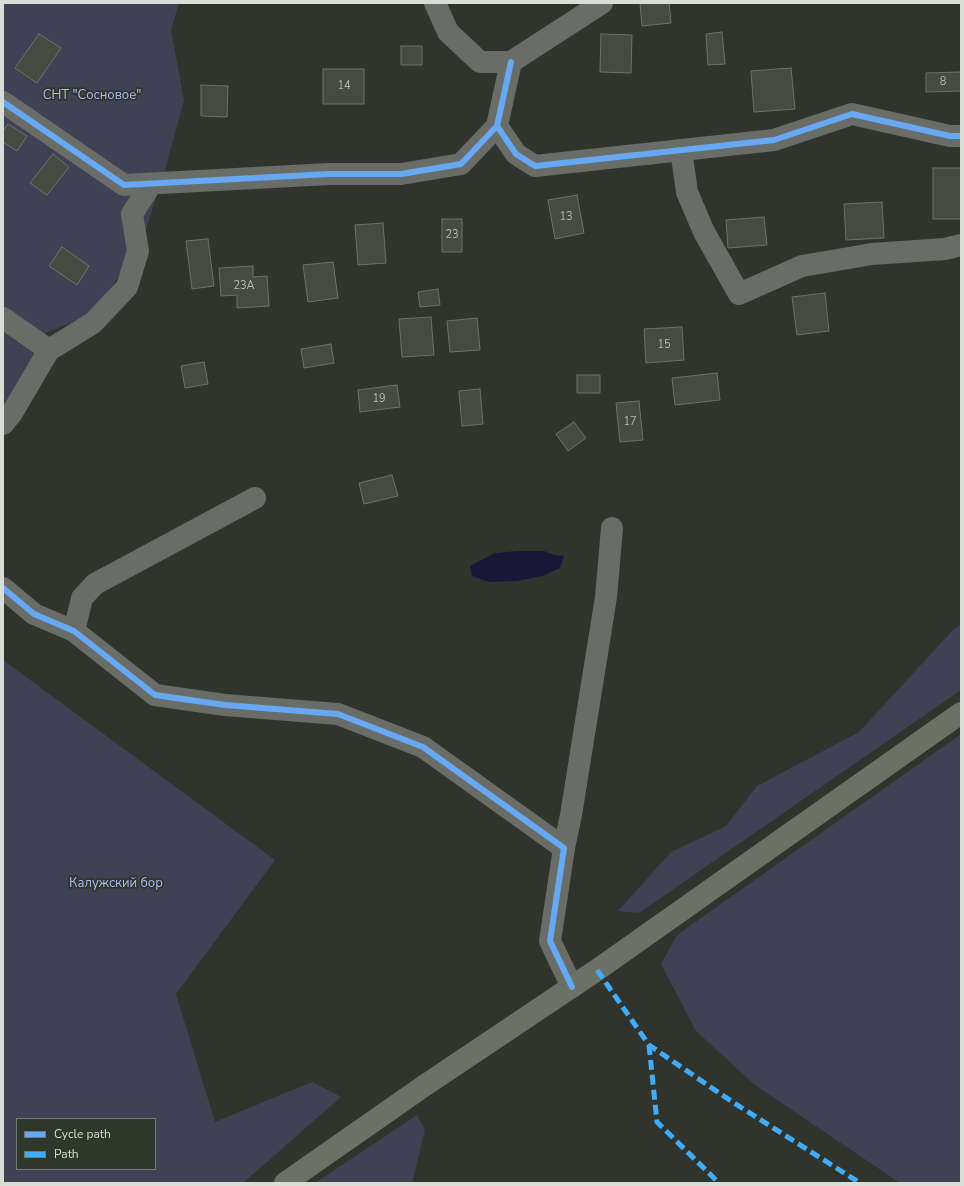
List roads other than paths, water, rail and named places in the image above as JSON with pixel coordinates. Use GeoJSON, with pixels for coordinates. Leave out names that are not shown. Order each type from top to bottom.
{"type":"FeatureCollection","features":[{"type":"Feature","properties":{"kind":"main road"},"geometry":{"type":"LineString","coordinates":[[285,1183],[421,1088],[572,987],[961,713]]}},
{"type":"Feature","properties":{"kind":"street"},"geometry":{"type":"LineString","coordinates":[[435,3],[448,32],[480,62],[511,62],[602,3]]}},
{"type":"Feature","properties":{"kind":"street"},"geometry":{"type":"LineString","coordinates":[[3,102],[124,185],[329,174],[401,174],[461,164],[497,126],[511,62]]}},
{"type":"Feature","properties":{"kind":"street"},"geometry":{"type":"LineString","coordinates":[[497,126],[516,154],[535,166],[774,140],[852,114],[950,136],[961,136]]}},
{"type":"Feature","properties":{"kind":"street"},"geometry":{"type":"LineString","coordinates":[[681,150],[687,192],[704,232],[738,294],[802,266],[872,254],[945,249],[961,245]]}},
{"type":"Feature","properties":{"kind":"street"},"geometry":{"type":"LineString","coordinates":[[3,424],[12,413],[49,350],[93,323],[127,287],[138,251],[132,214],[151,184]]}},
{"type":"Feature","properties":{"kind":"street"},"geometry":{"type":"LineString","coordinates":[[3,318],[49,350]]}},
{"type":"Feature","properties":{"kind":"street"},"geometry":{"type":"LineString","coordinates":[[74,632],[82,598],[95,584],[255,498]]}},
{"type":"Feature","properties":{"kind":"street"},"geometry":{"type":"LineString","coordinates":[[572,987],[550,941],[606,597],[612,528]]}},
{"type":"Feature","properties":{"kind":"street"},"geometry":{"type":"LineString","coordinates":[[3,588],[34,614],[74,632],[155,695],[225,705],[338,714],[423,746],[564,848]]}},
{"type":"Feature","properties":{"kind":"park label","name":"СНТ \"Сосновое\""},"geometry":{"type":"Point","coordinates":[92,96]}},
{"type":"Feature","properties":{"kind":"park label","name":"Калужский бор"},"geometry":{"type":"Point","coordinates":[116,884]}}]}
